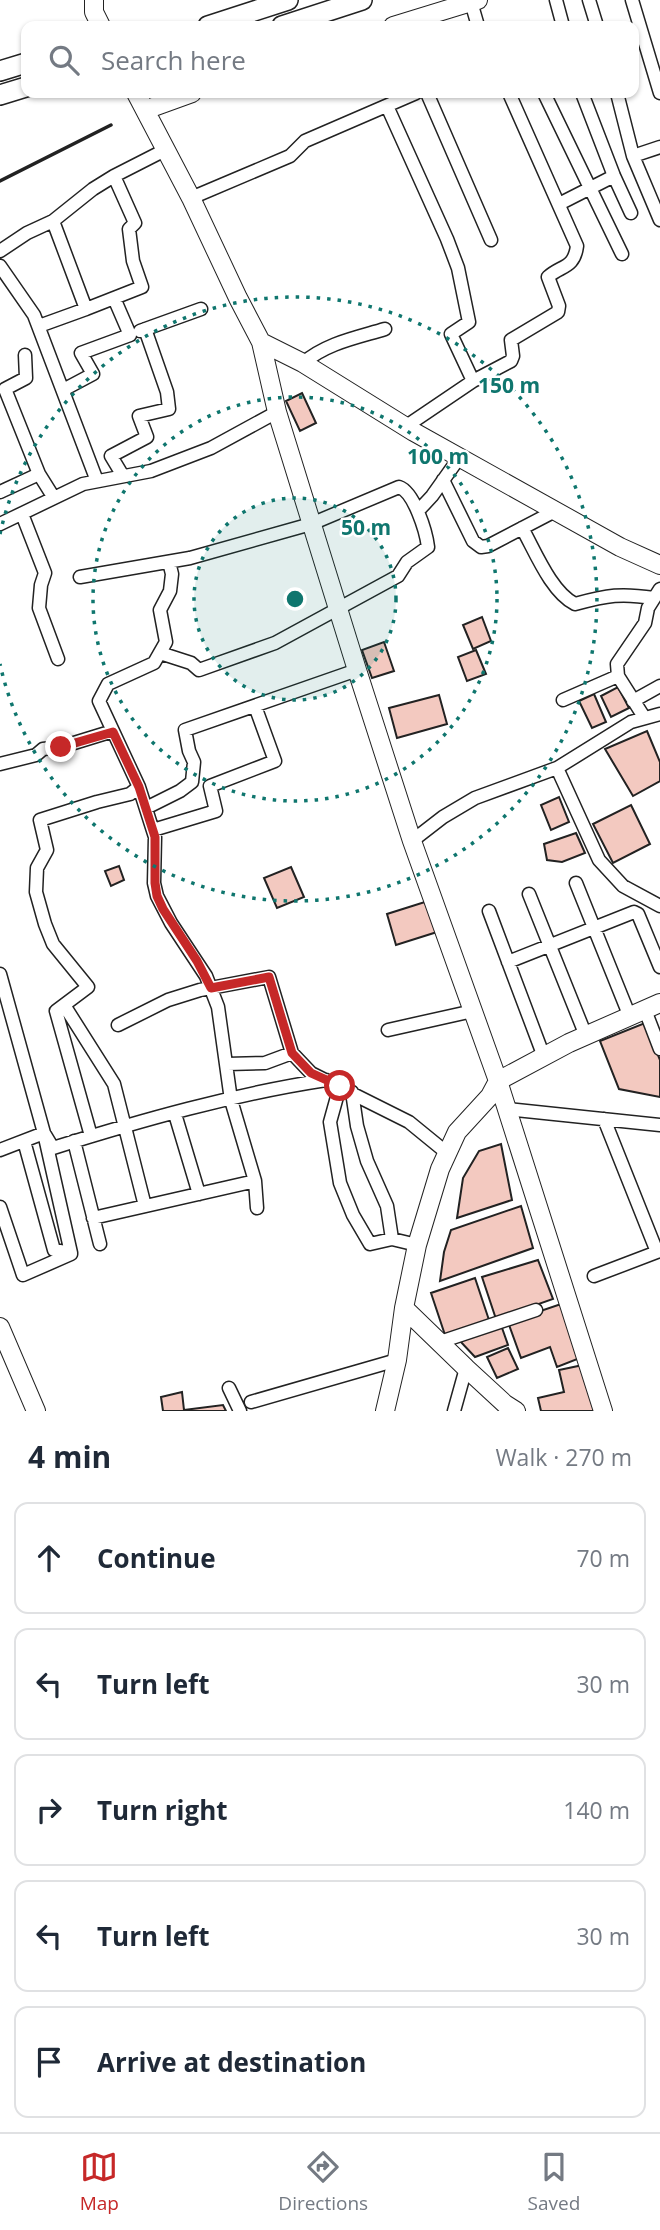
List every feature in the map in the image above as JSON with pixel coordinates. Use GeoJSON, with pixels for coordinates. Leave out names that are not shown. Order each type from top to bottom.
{"type":"FeatureCollection","features":[{"type":"Feature","properties":{"kind":"main road"},"geometry":{"type":"LineString","coordinates":[[223,21],[288,0]]}},
{"type":"Feature","properties":{"kind":"main road"},"geometry":{"type":"LineString","coordinates":[[297,21],[362,0]]}},
{"type":"Feature","properties":{"kind":"main road"},"geometry":{"type":"LineString","coordinates":[[0,71],[21,65]]}},
{"type":"Feature","properties":{"kind":"main road"},"geometry":{"type":"LineString","coordinates":[[0,95],[21,89]]}},
{"type":"Feature","properties":{"kind":"street"},"geometry":{"type":"LineString","coordinates":[[79,0],[96,13]]}},
{"type":"Feature","properties":{"kind":"street"},"geometry":{"type":"LineString","coordinates":[[556,0],[562,21]]}},
{"type":"Feature","properties":{"kind":"street"},"geometry":{"type":"LineString","coordinates":[[589,0],[595,21]]}},
{"type":"Feature","properties":{"kind":"street"},"geometry":{"type":"LineString","coordinates":[[632,0],[638,21]]}},
{"type":"Feature","properties":{"kind":"street"},"geometry":{"type":"LineString","coordinates":[[409,21],[474,1],[477,21]]}},
{"type":"Feature","properties":{"kind":"street"},"geometry":{"type":"LineString","coordinates":[[639,23],[660,93]]}},
{"type":"Feature","properties":{"kind":"street"},"geometry":{"type":"LineString","coordinates":[[139,98],[261,342],[277,412],[357,670],[412,841],[498,1081],[603,1411]]}},
{"type":"Feature","properties":{"kind":"street"},"geometry":{"type":"LineString","coordinates":[[145,110],[178,98]]}},
{"type":"Feature","properties":{"kind":"street"},"geometry":{"type":"LineString","coordinates":[[191,198],[290,156],[305,141],[405,98]]}},
{"type":"Feature","properties":{"kind":"street"},"geometry":{"type":"LineString","coordinates":[[429,98],[491,240]]}},
{"type":"Feature","properties":{"kind":"street"},"geometry":{"type":"LineString","coordinates":[[405,426],[473,381],[511,361],[513,356],[510,343],[514,337],[558,312],[559,306],[548,277],[572,262],[577,246],[511,98]]}},
{"type":"Feature","properties":{"kind":"street"},"geometry":{"type":"LineString","coordinates":[[547,98],[592,187],[622,254]]}},
{"type":"Feature","properties":{"kind":"street"},"geometry":{"type":"LineString","coordinates":[[584,98],[631,213]]}},
{"type":"Feature","properties":{"kind":"street"},"geometry":{"type":"LineString","coordinates":[[618,98],[633,156],[660,220]]}},
{"type":"Feature","properties":{"kind":"street"},"geometry":{"type":"LineString","coordinates":[[387,106],[419,173],[458,268],[468,322],[451,334],[473,381]]}},
{"type":"Feature","properties":{"kind":"street"},"geometry":{"type":"LineString","coordinates":[[633,156],[660,148]]}},
{"type":"Feature","properties":{"kind":"street"},"geometry":{"type":"LineString","coordinates":[[0,251],[27,233],[53,221],[114,176],[165,150]]}},
{"type":"Feature","properties":{"kind":"street"},"geometry":{"type":"LineString","coordinates":[[39,326],[142,287],[133,261],[129,229],[135,223],[114,176]]}},
{"type":"Feature","properties":{"kind":"street"},"geometry":{"type":"LineString","coordinates":[[559,204],[614,176]]}},
{"type":"Feature","properties":{"kind":"street"},"geometry":{"type":"LineString","coordinates":[[53,221],[86,309]]}},
{"type":"Feature","properties":{"kind":"street"},"geometry":{"type":"LineString","coordinates":[[0,266],[39,326],[97,481]]}},
{"type":"Feature","properties":{"kind":"street"},"geometry":{"type":"LineString","coordinates":[[114,298],[130,335]]}},
{"type":"Feature","properties":{"kind":"street"},"geometry":{"type":"LineString","coordinates":[[63,390],[93,374],[81,353],[201,309]]}},
{"type":"Feature","properties":{"kind":"street"},"geometry":{"type":"LineString","coordinates":[[123,477],[111,456],[147,437],[139,416],[169,409],[167,392],[145,329]]}},
{"type":"Feature","properties":{"kind":"street"},"geometry":{"type":"LineString","coordinates":[[303,363],[317,351],[334,343],[385,329]]}},
{"type":"Feature","properties":{"kind":"street"},"geometry":{"type":"LineString","coordinates":[[261,342],[303,363],[405,426],[555,511],[620,547],[660,565]]}},
{"type":"Feature","properties":{"kind":"street"},"geometry":{"type":"LineString","coordinates":[[25,355],[26,378],[5,389],[39,474],[54,498]]}},
{"type":"Feature","properties":{"kind":"street"},"geometry":{"type":"LineString","coordinates":[[0,524],[83,484],[150,471],[211,448],[277,412]]}},
{"type":"Feature","properties":{"kind":"street"},"geometry":{"type":"LineString","coordinates":[[418,511],[459,457]]}},
{"type":"Feature","properties":{"kind":"street"},"geometry":{"type":"LineString","coordinates":[[0,492],[39,474]]}},
{"type":"Feature","properties":{"kind":"street"},"geometry":{"type":"LineString","coordinates":[[443,480],[477,545],[481,547],[488,546],[555,511]]}},
{"type":"Feature","properties":{"kind":"street"},"geometry":{"type":"LineString","coordinates":[[80,577],[190,558],[311,523],[399,487],[405,490],[418,511],[428,544],[426,550],[407,562],[398,576],[275,643],[199,670],[191,663],[160,653]]}},
{"type":"Feature","properties":{"kind":"street"},"geometry":{"type":"LineString","coordinates":[[22,514],[45,573],[39,608],[58,659]]}},
{"type":"Feature","properties":{"kind":"street"},"geometry":{"type":"LineString","coordinates":[[522,528],[556,589],[575,604],[604,596],[657,594]]}},
{"type":"Feature","properties":{"kind":"street"},"geometry":{"type":"LineString","coordinates":[[169,562],[172,574],[170,591],[160,610],[166,642],[154,663],[108,684],[99,701],[139,787],[153,830],[157,896],[197,961],[211,988],[222,1021],[231,1100],[255,1181],[257,1208]]}},
{"type":"Feature","properties":{"kind":"street"},"geometry":{"type":"LineString","coordinates":[[644,718],[618,676],[617,664],[645,623],[648,608],[657,594]]}},
{"type":"Feature","properties":{"kind":"street"},"geometry":{"type":"LineString","coordinates":[[146,807],[180,791],[192,782],[194,762],[185,730],[357,670]]}},
{"type":"Feature","properties":{"kind":"street"},"geometry":{"type":"LineString","coordinates":[[563,700],[618,676]]}},
{"type":"Feature","properties":{"kind":"street"},"geometry":{"type":"LineString","coordinates":[[633,701],[660,685]]}},
{"type":"Feature","properties":{"kind":"street"},"geometry":{"type":"LineString","coordinates":[[153,830],[216,811],[210,786],[275,761],[255,706]]}},
{"type":"Feature","properties":{"kind":"street"},"geometry":{"type":"LineString","coordinates":[[412,841],[443,817],[475,798],[557,768],[609,734],[644,718],[660,714]]}},
{"type":"Feature","properties":{"kind":"street"},"geometry":{"type":"LineString","coordinates":[[0,764],[36,755],[43,749],[61,747],[113,732]]}},
{"type":"Feature","properties":{"kind":"street"},"geometry":{"type":"LineString","coordinates":[[557,768],[599,860],[623,886],[660,906]]}},
{"type":"Feature","properties":{"kind":"street"},"geometry":{"type":"LineString","coordinates":[[91,1136],[56,1011],[88,987],[53,944],[45,924],[36,892],[37,868],[47,850],[40,820],[130,794],[139,787]]}},
{"type":"Feature","properties":{"kind":"street"},"geometry":{"type":"LineString","coordinates":[[576,883],[594,928],[645,1010],[660,1049]]}},
{"type":"Feature","properties":{"kind":"street"},"geometry":{"type":"LineString","coordinates":[[529,894],[586,1035]]}},
{"type":"Feature","properties":{"kind":"street"},"geometry":{"type":"LineString","coordinates":[[489,911],[544,1056]]}},
{"type":"Feature","properties":{"kind":"street"},"geometry":{"type":"LineString","coordinates":[[508,962],[636,912],[660,967]]}},
{"type":"Feature","properties":{"kind":"street"},"geometry":{"type":"LineString","coordinates":[[0,974],[44,1133],[71,1254]]}},
{"type":"Feature","properties":{"kind":"street"},"geometry":{"type":"LineString","coordinates":[[118,1025],[167,1000],[269,977],[292,1053],[311,1073],[409,1122],[447,1153]]}},
{"type":"Feature","properties":{"kind":"street"},"geometry":{"type":"LineString","coordinates":[[64,1005],[114,1084],[145,1206]]}},
{"type":"Feature","properties":{"kind":"street"},"geometry":{"type":"LineString","coordinates":[[385,1411],[397,1360],[417,1245],[440,1168],[457,1132],[490,1096],[498,1081],[586,1035],[645,1010]]}},
{"type":"Feature","properties":{"kind":"street"},"geometry":{"type":"LineString","coordinates":[[388,1030],[473,1011]]}},
{"type":"Feature","properties":{"kind":"street"},"geometry":{"type":"LineString","coordinates":[[227,1064],[265,1063],[292,1053]]}},
{"type":"Feature","properties":{"kind":"street"},"geometry":{"type":"LineString","coordinates":[[44,1133],[53,1148],[231,1100],[326,1080]]}},
{"type":"Feature","properties":{"kind":"street"},"geometry":{"type":"LineString","coordinates":[[346,1089],[367,1161],[387,1206],[392,1239]]}},
{"type":"Feature","properties":{"kind":"street"},"geometry":{"type":"LineString","coordinates":[[346,1089],[330,1122],[340,1183],[353,1215],[370,1244],[392,1239],[417,1245]]}},
{"type":"Feature","properties":{"kind":"street"},"geometry":{"type":"LineString","coordinates":[[507,1109],[660,1125]]}},
{"type":"Feature","properties":{"kind":"street"},"geometry":{"type":"LineString","coordinates":[[175,1114],[199,1194]]}},
{"type":"Feature","properties":{"kind":"street"},"geometry":{"type":"LineString","coordinates":[[594,1276],[658,1255],[604,1119]]}},
{"type":"Feature","properties":{"kind":"street"},"geometry":{"type":"LineString","coordinates":[[0,1150],[44,1133]]}},
{"type":"Feature","properties":{"kind":"street"},"geometry":{"type":"LineString","coordinates":[[23,1141],[54,1250],[71,1254]]}},
{"type":"Feature","properties":{"kind":"street"},"geometry":{"type":"LineString","coordinates":[[74,1141],[100,1244]]}},
{"type":"Feature","properties":{"kind":"street"},"geometry":{"type":"LineString","coordinates":[[93,1218],[255,1181]]}},
{"type":"Feature","properties":{"kind":"street"},"geometry":{"type":"LineString","coordinates":[[0,1207],[23,1275],[71,1254]]}},
{"type":"Feature","properties":{"kind":"street"},"geometry":{"type":"LineString","coordinates":[[404,1308],[508,1409]]}},
{"type":"Feature","properties":{"kind":"street"},"geometry":{"type":"LineString","coordinates":[[440,1342],[536,1310]]}},
{"type":"Feature","properties":{"kind":"street"},"geometry":{"type":"LineString","coordinates":[[0,1327],[36,1411]]}},
{"type":"Feature","properties":{"kind":"street"},"geometry":{"type":"LineString","coordinates":[[251,1402],[397,1360]]}},
{"type":"Feature","properties":{"kind":"street"},"geometry":{"type":"LineString","coordinates":[[454,1411],[466,1368]]}},
{"type":"Feature","properties":{"kind":"street"},"geometry":{"type":"LineString","coordinates":[[229,1388],[240,1411]]}},
{"type":"Feature","properties":{"kind":"building"},"geometry":{"type":"Polygon","coordinates":[[[302,393],[316,423],[300,431],[286,401],[302,393]]]}},
{"type":"Feature","properties":{"kind":"building"},"geometry":{"type":"Polygon","coordinates":[[[482,617],[491,641],[473,649],[463,625],[482,617]]]}},
{"type":"Feature","properties":{"kind":"building"},"geometry":{"type":"Polygon","coordinates":[[[384,642],[394,671],[372,678],[362,650],[384,642]]]}},
{"type":"Feature","properties":{"kind":"building"},"geometry":{"type":"Polygon","coordinates":[[[476,650],[486,674],[467,681],[458,657],[476,650]]]}},
{"type":"Feature","properties":{"kind":"building"},"geometry":{"type":"Polygon","coordinates":[[[618,687],[629,708],[611,717],[601,696],[618,687]]]}},
{"type":"Feature","properties":{"kind":"building"},"geometry":{"type":"Polygon","coordinates":[[[594,694],[606,722],[592,728],[579,701],[594,694]]]}},
{"type":"Feature","properties":{"kind":"building"},"geometry":{"type":"Polygon","coordinates":[[[439,695],[447,724],[397,738],[389,708],[439,695]]]}},
{"type":"Feature","properties":{"kind":"building"},"geometry":{"type":"Polygon","coordinates":[[[647,731],[660,762],[660,781],[633,796],[605,749],[647,731]]]}},
{"type":"Feature","properties":{"kind":"building"},"geometry":{"type":"Polygon","coordinates":[[[559,797],[569,822],[551,830],[541,805],[559,797]]]}},
{"type":"Feature","properties":{"kind":"building"},"geometry":{"type":"Polygon","coordinates":[[[631,805],[650,844],[613,863],[593,824],[631,805]]]}},
{"type":"Feature","properties":{"kind":"building"},"geometry":{"type":"Polygon","coordinates":[[[576,833],[585,853],[562,862],[547,860],[544,844],[576,833]]]}},
{"type":"Feature","properties":{"kind":"building"},"geometry":{"type":"Polygon","coordinates":[[[119,866],[124,880],[111,886],[105,871],[119,866]]]}},
{"type":"Feature","properties":{"kind":"building"},"geometry":{"type":"Polygon","coordinates":[[[291,867],[304,897],[277,908],[264,878],[291,867]]]}},
{"type":"Feature","properties":{"kind":"building"},"geometry":{"type":"Polygon","coordinates":[[[428,901],[437,932],[396,945],[387,914],[428,901]]]}},
{"type":"Feature","properties":{"kind":"building"},"geometry":{"type":"Polygon","coordinates":[[[645,1023],[660,1060],[660,1097],[619,1089],[600,1041],[645,1023]]]}},
{"type":"Feature","properties":{"kind":"building"},"geometry":{"type":"Polygon","coordinates":[[[501,1144],[512,1200],[457,1218],[463,1178],[479,1151],[501,1144]]]}},
{"type":"Feature","properties":{"kind":"building"},"geometry":{"type":"Polygon","coordinates":[[[521,1206],[533,1248],[440,1281],[444,1252],[451,1230],[521,1206]]]}},
{"type":"Feature","properties":{"kind":"building"},"geometry":{"type":"Polygon","coordinates":[[[538,1260],[553,1299],[496,1319],[482,1277],[538,1260]]]}},
{"type":"Feature","properties":{"kind":"building"},"geometry":{"type":"Polygon","coordinates":[[[475,1278],[489,1320],[445,1335],[431,1293],[475,1278]]]}},
{"type":"Feature","properties":{"kind":"building"},"geometry":{"type":"Polygon","coordinates":[[[561,1304],[580,1358],[557,1367],[550,1347],[521,1358],[508,1322],[561,1304]]]}},
{"type":"Feature","properties":{"kind":"building"},"geometry":{"type":"Polygon","coordinates":[[[501,1325],[508,1345],[475,1357],[459,1340],[501,1325]]]}},
{"type":"Feature","properties":{"kind":"building"},"geometry":{"type":"Polygon","coordinates":[[[508,1348],[518,1369],[497,1378],[487,1357],[508,1348]]]}},
{"type":"Feature","properties":{"kind":"building"},"geometry":{"type":"Polygon","coordinates":[[[583,1365],[594,1411],[541,1411],[538,1398],[564,1392],[559,1370],[583,1365]]]}},
{"type":"Feature","properties":{"kind":"building"},"geometry":{"type":"Polygon","coordinates":[[[182,1392],[184,1410],[223,1405],[226,1411],[163,1411],[161,1397],[182,1392]]]}},
{"type":"Feature","properties":{"kind":"wall"},"geometry":{"type":"LineString","coordinates":[[0,181],[111,125]]}},
{"type":"Feature","properties":{"kind":"route"},"geometry":{"type":"LineString","coordinates":[[61,747],[113,732],[139,787],[155,837],[157,896],[211,988],[269,977],[292,1053],[311,1073],[340,1086]]}}]}
